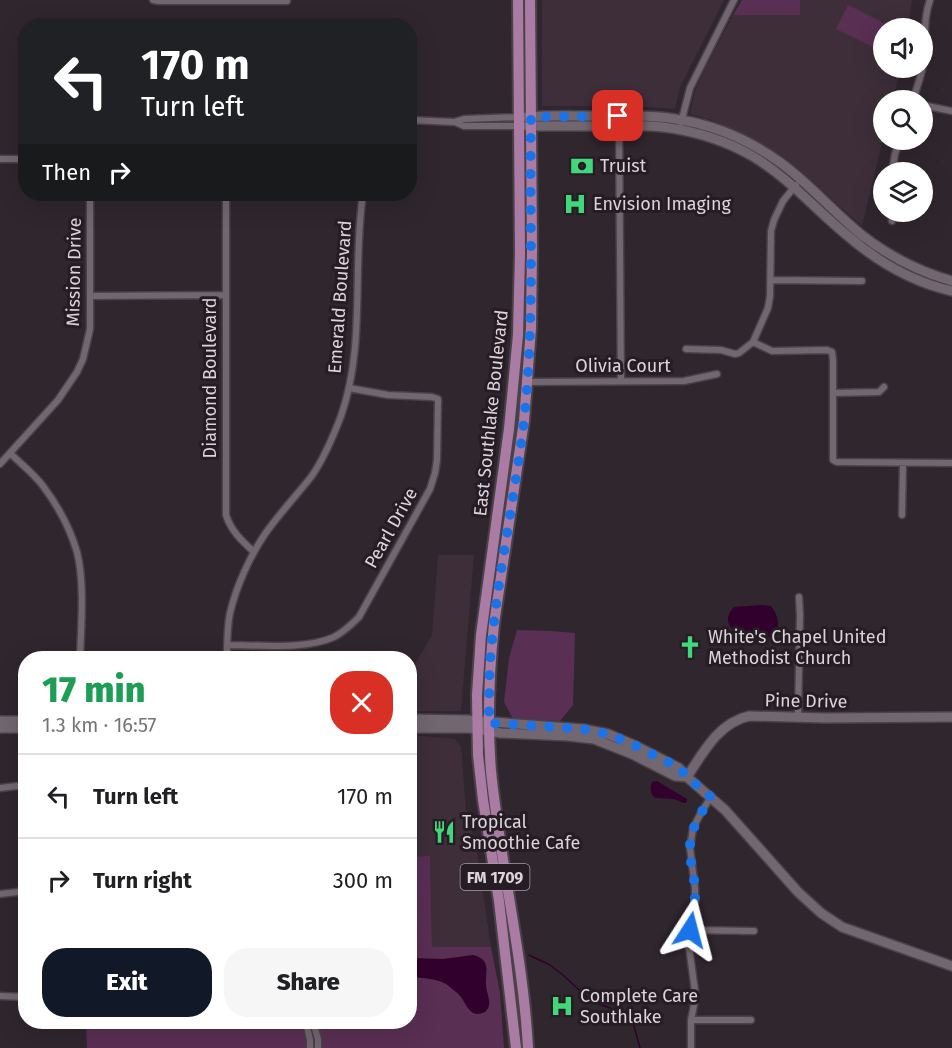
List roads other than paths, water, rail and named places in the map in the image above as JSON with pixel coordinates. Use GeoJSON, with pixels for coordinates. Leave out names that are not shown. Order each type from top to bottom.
{"type":"FeatureCollection","features":[{"type":"Feature","properties":{"kind":"main road","name":"East Southlake Boulevard"},"geometry":{"type":"LineString","coordinates":[[489,727],[491,651],[524,421],[531,328],[532,268],[518,0]]}},
{"type":"Feature","properties":{"kind":"main road","name":"East Southlake Boulevard"},"geometry":{"type":"LineString","coordinates":[[477,726],[478,667],[487,583],[509,429],[518,335],[530,0]]}},
{"type":"Feature","properties":{"kind":"main road"},"geometry":{"type":"LineString","coordinates":[[518,335],[520,371],[521,376],[527,382]]}},
{"type":"Feature","properties":{"kind":"main road"},"geometry":{"type":"LineString","coordinates":[[487,583],[500,586]]}},
{"type":"Feature","properties":{"kind":"main road","name":"FM 1709"},"geometry":{"type":"LineString","coordinates":[[477,726],[480,779],[500,905],[516,1048]]}},
{"type":"Feature","properties":{"kind":"main road","name":"FM 1709"},"geometry":{"type":"LineString","coordinates":[[489,727],[494,798],[515,934],[528,1048]]}},
{"type":"Feature","properties":{"kind":"street"},"geometry":{"type":"LineString","coordinates":[[153,0],[287,1]]}},
{"type":"Feature","properties":{"kind":"street"},"geometry":{"type":"LineString","coordinates":[[681,125],[690,88],[734,0]]}},
{"type":"Feature","properties":{"kind":"street"},"geometry":{"type":"LineString","coordinates":[[916,90],[924,59],[925,22],[930,0]]}},
{"type":"Feature","properties":{"kind":"street"},"geometry":{"type":"LineString","coordinates":[[933,107],[952,111]]}},
{"type":"Feature","properties":{"kind":"street"},"geometry":{"type":"LineString","coordinates":[[618,116],[621,381]]}},
{"type":"Feature","properties":{"kind":"street"},"geometry":{"type":"LineString","coordinates":[[525,121],[618,116],[704,126],[745,141],[781,163],[847,235],[870,254],[912,278],[952,291]]}},
{"type":"Feature","properties":{"kind":"street"},"geometry":{"type":"LineString","coordinates":[[417,120],[454,122],[464,119],[662,127],[681,125],[740,150],[798,183],[878,246],[913,267],[952,281]]}},
{"type":"Feature","properties":{"kind":"street"},"geometry":{"type":"LineString","coordinates":[[740,150],[745,141]]}},
{"type":"Feature","properties":{"kind":"street"},"geometry":{"type":"LineString","coordinates":[[0,159],[18,159]]}},
{"type":"Feature","properties":{"kind":"street"},"geometry":{"type":"LineString","coordinates":[[686,349],[721,350],[735,354],[753,342],[768,308],[772,280],[771,231],[774,220],[783,201],[798,183]]}},
{"type":"Feature","properties":{"kind":"street","name":"Mission Drive"},"geometry":{"type":"LineString","coordinates":[[0,464],[58,400],[83,359],[90,329],[90,201]]}},
{"type":"Feature","properties":{"kind":"street","name":"Diamond Boulevard"},"geometry":{"type":"LineString","coordinates":[[225,201],[226,515],[236,534],[254,552]]}},
{"type":"Feature","properties":{"kind":"street","name":"Emerald Boulevard"},"geometry":{"type":"LineString","coordinates":[[227,651],[233,600],[254,552],[265,533],[312,476],[340,418],[353,368],[359,223],[362,201]]}},
{"type":"Feature","properties":{"kind":"street"},"geometry":{"type":"LineString","coordinates":[[772,280],[862,280]]}},
{"type":"Feature","properties":{"kind":"street"},"geometry":{"type":"LineString","coordinates":[[90,296],[225,295]]}},
{"type":"Feature","properties":{"kind":"street"},"geometry":{"type":"LineString","coordinates":[[753,342],[772,351],[827,350],[832,352],[833,460],[837,462],[952,463]]}},
{"type":"Feature","properties":{"kind":"street","name":"Olivia Court"},"geometry":{"type":"LineString","coordinates":[[527,382],[684,381],[717,374]]}},
{"type":"Feature","properties":{"kind":"street"},"geometry":{"type":"LineString","coordinates":[[833,393],[879,392],[884,387]]}},
{"type":"Feature","properties":{"kind":"street","name":"Pearl Drive"},"geometry":{"type":"LineString","coordinates":[[227,645],[304,644],[326,640],[345,631],[359,617],[430,489],[437,460],[438,399],[388,395],[349,388]]}},
{"type":"Feature","properties":{"kind":"street"},"geometry":{"type":"LineString","coordinates":[[10,453],[41,484],[56,504],[76,550],[80,575],[80,651]]}},
{"type":"Feature","properties":{"kind":"street"},"geometry":{"type":"LineString","coordinates":[[903,462],[903,515]]}},
{"type":"Feature","properties":{"kind":"street"},"geometry":{"type":"LineString","coordinates":[[798,717],[799,597]]}},
{"type":"Feature","properties":{"kind":"street","name":"Pine Drive"},"geometry":{"type":"LineString","coordinates":[[687,777],[718,734],[732,722],[749,717],[952,717]]}},
{"type":"Feature","properties":{"kind":"street"},"geometry":{"type":"LineString","coordinates":[[0,720],[18,721]]}},
{"type":"Feature","properties":{"kind":"street"},"geometry":{"type":"LineString","coordinates":[[417,720],[489,727],[559,727],[596,730],[654,755],[680,768],[711,797],[738,823],[798,892],[821,913],[842,927],[952,966]]}},
{"type":"Feature","properties":{"kind":"street"},"geometry":{"type":"LineString","coordinates":[[417,728],[477,726]]}},
{"type":"Feature","properties":{"kind":"street"},"geometry":{"type":"LineString","coordinates":[[0,728],[18,728]]}},
{"type":"Feature","properties":{"kind":"street"},"geometry":{"type":"LineString","coordinates":[[0,788],[18,786]]}},
{"type":"Feature","properties":{"kind":"street"},"geometry":{"type":"LineString","coordinates":[[691,1048],[691,1020],[695,991],[689,947],[695,888],[690,848],[693,828],[711,797]]}},
{"type":"Feature","properties":{"kind":"street"},"geometry":{"type":"LineString","coordinates":[[0,894],[18,892]]}},
{"type":"Feature","properties":{"kind":"street"},"geometry":{"type":"LineString","coordinates":[[690,930],[754,931]]}},
{"type":"Feature","properties":{"kind":"street"},"geometry":{"type":"LineString","coordinates":[[0,996],[18,997]]}},
{"type":"Feature","properties":{"kind":"street"},"geometry":{"type":"LineString","coordinates":[[691,1020],[751,1020]]}},
{"type":"Feature","properties":{"kind":"street"},"geometry":{"type":"LineString","coordinates":[[308,1029],[310,1048]]}},
{"type":"Feature","properties":{"kind":"street"},"geometry":{"type":"LineString","coordinates":[[315,1029],[318,1048]]}},
{"type":"Feature","properties":{"kind":"waterway"},"geometry":{"type":"LineString","coordinates":[[529,955],[550,965],[591,1001],[618,1011]]}},
{"type":"Feature","properties":{"kind":"waterway"},"geometry":{"type":"LineString","coordinates":[[634,1026],[640,1048]]}},
{"type":"Feature","properties":{"kind":"place","name":"Truist"},"geometry":{"type":"Point","coordinates":[582,166]}},
{"type":"Feature","properties":{"kind":"place","name":"Envision Imaging"},"geometry":{"type":"Point","coordinates":[575,204]}},
{"type":"Feature","properties":{"kind":"place","name":"White's Chapel United Methodist Church"},"geometry":{"type":"Point","coordinates":[690,647]}},
{"type":"Feature","properties":{"kind":"place","name":"Tropical Smoothie Cafe"},"geometry":{"type":"Point","coordinates":[444,832]}},
{"type":"Feature","properties":{"kind":"place","name":"Complete Care Southlake"},"geometry":{"type":"Point","coordinates":[562,1006]}}]}
